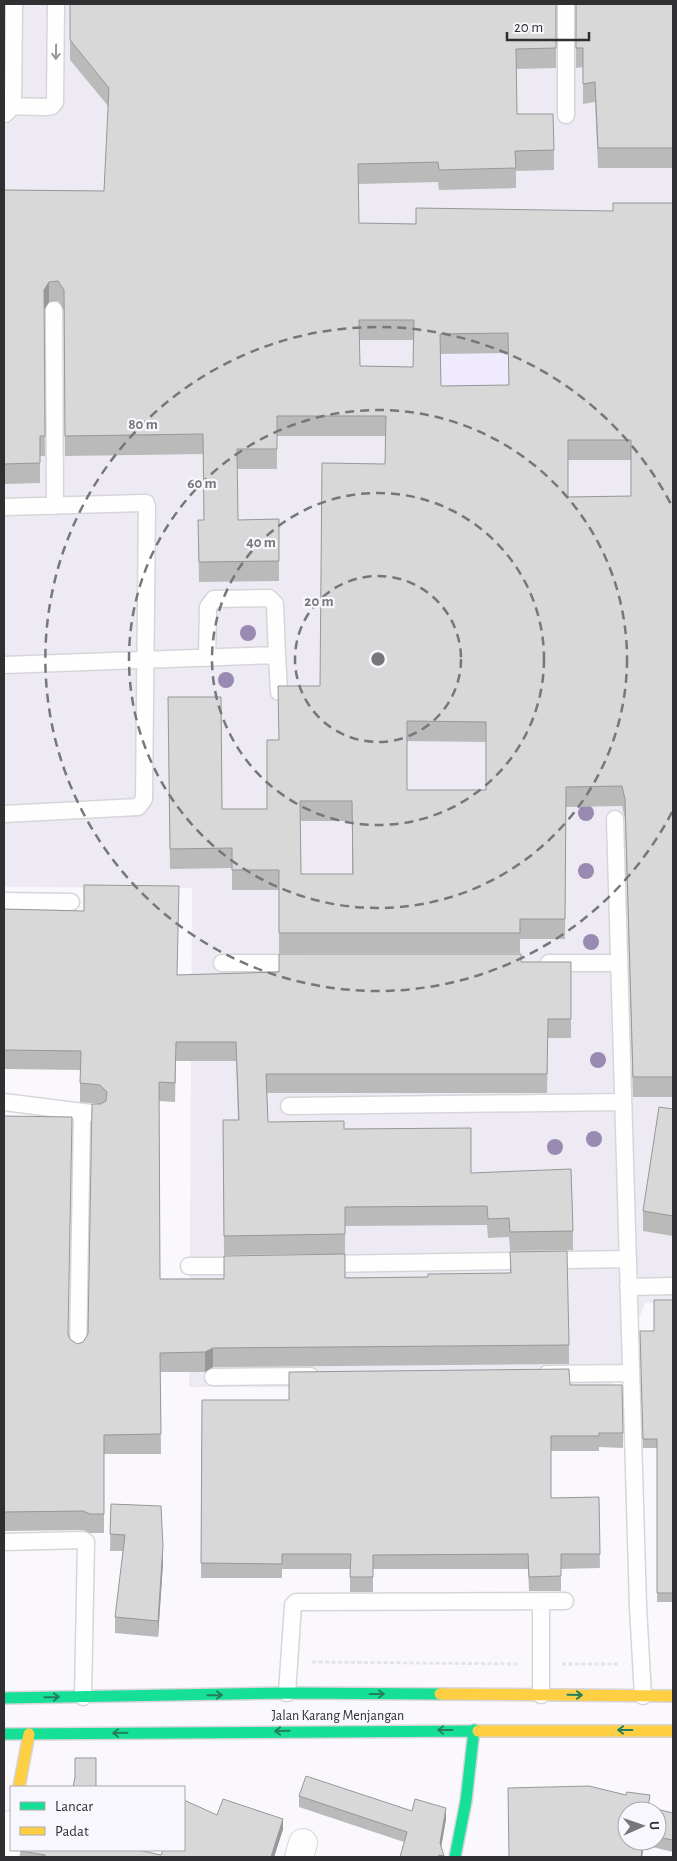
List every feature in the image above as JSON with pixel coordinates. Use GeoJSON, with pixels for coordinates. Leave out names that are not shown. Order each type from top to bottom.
{"type":"FeatureCollection","features":[{"type":"Feature","properties":{"kind":"main road","name":"Jalan Karang Menjangan"},"geometry":{"type":"LineString","coordinates":[[4,1698],[287,1693],[541,1694],[643,1700],[673,1696]]}},
{"type":"Feature","properties":{"kind":"main road","name":"Jalan Karang Menjangan"},"geometry":{"type":"LineString","coordinates":[[4,1734],[474,1730],[644,1726],[673,1732]]}},
{"type":"Feature","properties":{"kind":"main road"},"geometry":{"type":"LineString","coordinates":[[456,1857],[466,1801],[474,1730]]}},
{"type":"Feature","properties":{"kind":"main road"},"geometry":{"type":"LineString","coordinates":[[19,1786],[29,1734]]}},
{"type":"Feature","properties":{"kind":"street"},"geometry":{"type":"LineString","coordinates":[[5,1857],[10,1830]]}},
{"type":"Feature","properties":{"kind":"lane"},"geometry":{"type":"LineString","coordinates":[[14,4],[7,109],[46,107],[52,106],[55,102],[56,4]]}},
{"type":"Feature","properties":{"kind":"lane"},"geometry":{"type":"LineString","coordinates":[[566,4],[566,115]]}},
{"type":"Feature","properties":{"kind":"lane"},"geometry":{"type":"LineString","coordinates":[[54,310],[54,506]]}},
{"type":"Feature","properties":{"kind":"lane"},"geometry":{"type":"LineString","coordinates":[[4,507],[146,503],[146,660],[144,799],[142,804],[138,807],[108,810],[4,814]]}},
{"type":"Feature","properties":{"kind":"lane"},"geometry":{"type":"LineString","coordinates":[[207,658],[208,606],[214,599],[269,598],[275,604],[278,692]]}},
{"type":"Feature","properties":{"kind":"lane"},"geometry":{"type":"LineString","coordinates":[[4,665],[277,654]]}},
{"type":"Feature","properties":{"kind":"lane"},"geometry":{"type":"LineString","coordinates":[[615,819],[638,1626],[643,1700]]}},
{"type":"Feature","properties":{"kind":"lane"},"geometry":{"type":"LineString","coordinates":[[4,901],[71,902]]}},
{"type":"Feature","properties":{"kind":"lane"},"geometry":{"type":"LineString","coordinates":[[222,963],[311,963]]}},
{"type":"Feature","properties":{"kind":"lane"},"geometry":{"type":"LineString","coordinates":[[530,963],[619,963]]}},
{"type":"Feature","properties":{"kind":"lane"},"geometry":{"type":"LineString","coordinates":[[4,1102],[90,1113],[78,1353]]}},
{"type":"Feature","properties":{"kind":"lane"},"geometry":{"type":"LineString","coordinates":[[289,1106],[623,1102]]}},
{"type":"Feature","properties":{"kind":"lane"},"geometry":{"type":"LineString","coordinates":[[309,1264],[628,1259]]}},
{"type":"Feature","properties":{"kind":"lane"},"geometry":{"type":"LineString","coordinates":[[189,1266],[259,1265]]}},
{"type":"Feature","properties":{"kind":"lane"},"geometry":{"type":"LineString","coordinates":[[628,1287],[673,1286]]}},
{"type":"Feature","properties":{"kind":"lane"},"geometry":{"type":"LineString","coordinates":[[533,1374],[631,1373]]}},
{"type":"Feature","properties":{"kind":"lane"},"geometry":{"type":"LineString","coordinates":[[212,1376],[329,1376]]}},
{"type":"Feature","properties":{"kind":"lane"},"geometry":{"type":"LineString","coordinates":[[4,1542],[83,1540],[86,1542],[83,1697]]}},
{"type":"Feature","properties":{"kind":"lane"},"geometry":{"type":"LineString","coordinates":[[541,1601],[541,1694]]}},
{"type":"Feature","properties":{"kind":"lane"},"geometry":{"type":"LineString","coordinates":[[287,1693],[293,1605],[296,1602],[565,1601]]}},
{"type":"Feature","properties":{"kind":"shaded area"},"geometry":{"type":"Polygon","coordinates":[[[4,4],[673,4],[673,1302],[645,1303],[612,1388],[189,1387],[192,888],[4,887],[4,4]]]}},
{"type":"Feature","properties":{"kind":"shaded area"},"geometry":{"type":"Polygon","coordinates":[[[508,353],[509,404],[441,405],[440,354],[508,353]]]}},
{"type":"Feature","properties":{"kind":"building"},"geometry":{"type":"Polygon","coordinates":[[[70,4],[556,4],[556,48],[516,49],[517,114],[553,114],[554,150],[515,151],[516,168],[439,170],[438,162],[358,164],[359,223],[416,224],[416,208],[613,211],[613,203],[673,203],[673,1077],[633,1077],[625,799],[622,786],[566,787],[565,919],[520,919],[520,933],[279,933],[279,870],[232,870],[232,848],[170,849],[168,697],[221,697],[222,809],[267,809],[267,740],[279,740],[278,686],[320,686],[322,463],[385,464],[386,416],[277,416],[277,449],[237,449],[238,520],[279,519],[279,561],[199,562],[198,520],[204,520],[203,434],[65,436],[64,290],[58,281],[49,282],[44,290],[45,436],[40,436],[40,463],[4,464],[4,190],[104,191],[109,88],[70,40],[70,4]],[[359,320],[360,366],[413,367],[414,320],[359,320]],[[508,333],[440,334],[441,386],[509,385],[508,333]],[[568,440],[568,497],[631,496],[631,440],[568,440]],[[407,721],[407,790],[486,790],[486,722],[407,721]],[[300,801],[301,874],[353,874],[352,801],[300,801]]]}},
{"type":"Feature","properties":{"kind":"building"},"geometry":{"type":"Polygon","coordinates":[[[576,4],[673,4],[673,148],[598,148],[595,82],[583,84],[583,48],[576,48],[576,4]]]}},
{"type":"Feature","properties":{"kind":"building"},"geometry":{"type":"Polygon","coordinates":[[[84,885],[179,886],[177,975],[279,972],[279,954],[521,954],[521,962],[571,962],[571,1019],[548,1019],[547,1074],[266,1074],[268,1122],[344,1121],[344,1129],[471,1128],[471,1173],[571,1169],[573,1231],[510,1232],[509,1218],[488,1219],[487,1206],[345,1207],[345,1234],[224,1236],[223,1120],[239,1120],[236,1042],[176,1042],[175,1083],[159,1082],[160,1279],[224,1279],[224,1256],[345,1254],[345,1278],[428,1277],[428,1274],[511,1273],[510,1252],[567,1251],[569,1345],[213,1348],[205,1352],[160,1353],[161,1434],[104,1435],[104,1514],[90,1514],[83,1511],[4,1512],[4,1116],[72,1117],[68,1334],[70,1339],[77,1344],[83,1342],[88,1334],[92,1104],[101,1104],[106,1101],[107,1092],[100,1085],[80,1083],[81,1051],[4,1050],[4,909],[84,911],[84,885]]]}},
{"type":"Feature","properties":{"kind":"building"},"geometry":{"type":"Polygon","coordinates":[[[659,1107],[673,1109],[673,1216],[643,1211],[659,1107]]]}},
{"type":"Feature","properties":{"kind":"building"},"geometry":{"type":"Polygon","coordinates":[[[654,1300],[673,1300],[673,1593],[657,1593],[657,1439],[643,1439],[640,1331],[654,1331],[654,1300]]]}},
{"type":"Feature","properties":{"kind":"building"},"geometry":{"type":"Polygon","coordinates":[[[569,1369],[570,1385],[622,1385],[623,1433],[599,1433],[599,1436],[551,1436],[551,1498],[599,1497],[600,1554],[561,1554],[561,1576],[529,1577],[528,1554],[373,1555],[373,1577],[350,1577],[351,1554],[282,1554],[282,1564],[201,1563],[202,1400],[289,1400],[289,1372],[569,1369]]]}},
{"type":"Feature","properties":{"kind":"building"},"geometry":{"type":"Polygon","coordinates":[[[111,1504],[161,1506],[163,1546],[158,1621],[115,1617],[125,1535],[110,1534],[111,1504]]]}},
{"type":"Feature","properties":{"kind":"building"},"geometry":{"type":"Polygon","coordinates":[[[75,1758],[96,1758],[96,1786],[73,1786],[75,1758]]]}},
{"type":"Feature","properties":{"kind":"building"},"geometry":{"type":"Polygon","coordinates":[[[306,1776],[412,1811],[415,1799],[446,1808],[440,1843],[444,1856],[400,1857],[407,1832],[299,1796],[306,1776]]]}},
{"type":"Feature","properties":{"kind":"building"},"geometry":{"type":"Polygon","coordinates":[[[589,1786],[626,1795],[627,1792],[650,1795],[649,1801],[617,1801],[617,1851],[642,1851],[641,1857],[509,1857],[508,1788],[589,1786]]]}},
{"type":"Feature","properties":{"kind":"building"},"geometry":{"type":"Polygon","coordinates":[[[223,1799],[283,1819],[271,1857],[45,1857],[45,1855],[20,1851],[143,1851],[161,1855],[163,1851],[185,1851],[185,1800],[217,1815],[223,1799]]]}},
{"type":"Feature","properties":{"kind":"building"},"geometry":{"type":"Polygon","coordinates":[[[667,1812],[673,1813],[673,1840],[667,1839],[667,1812]]]}},
{"type":"Feature","properties":{"kind":"traffic: fast"},"geometry":{"type":"LineString","coordinates":[[4,1698],[287,1693],[440,1694]]}},
{"type":"Feature","properties":{"kind":"traffic: fast"},"geometry":{"type":"LineString","coordinates":[[455,1857],[466,1801],[474,1730]]}},
{"type":"Feature","properties":{"kind":"traffic: fast"},"geometry":{"type":"LineString","coordinates":[[4,1734],[478,1731]]}},
{"type":"Feature","properties":{"kind":"traffic: slow"},"geometry":{"type":"LineString","coordinates":[[440,1694],[673,1696]]}},
{"type":"Feature","properties":{"kind":"traffic: slow"},"geometry":{"type":"LineString","coordinates":[[478,1731],[673,1731]]}},
{"type":"Feature","properties":{"kind":"traffic: slow"},"geometry":{"type":"LineString","coordinates":[[19,1786],[29,1734]]}}]}
